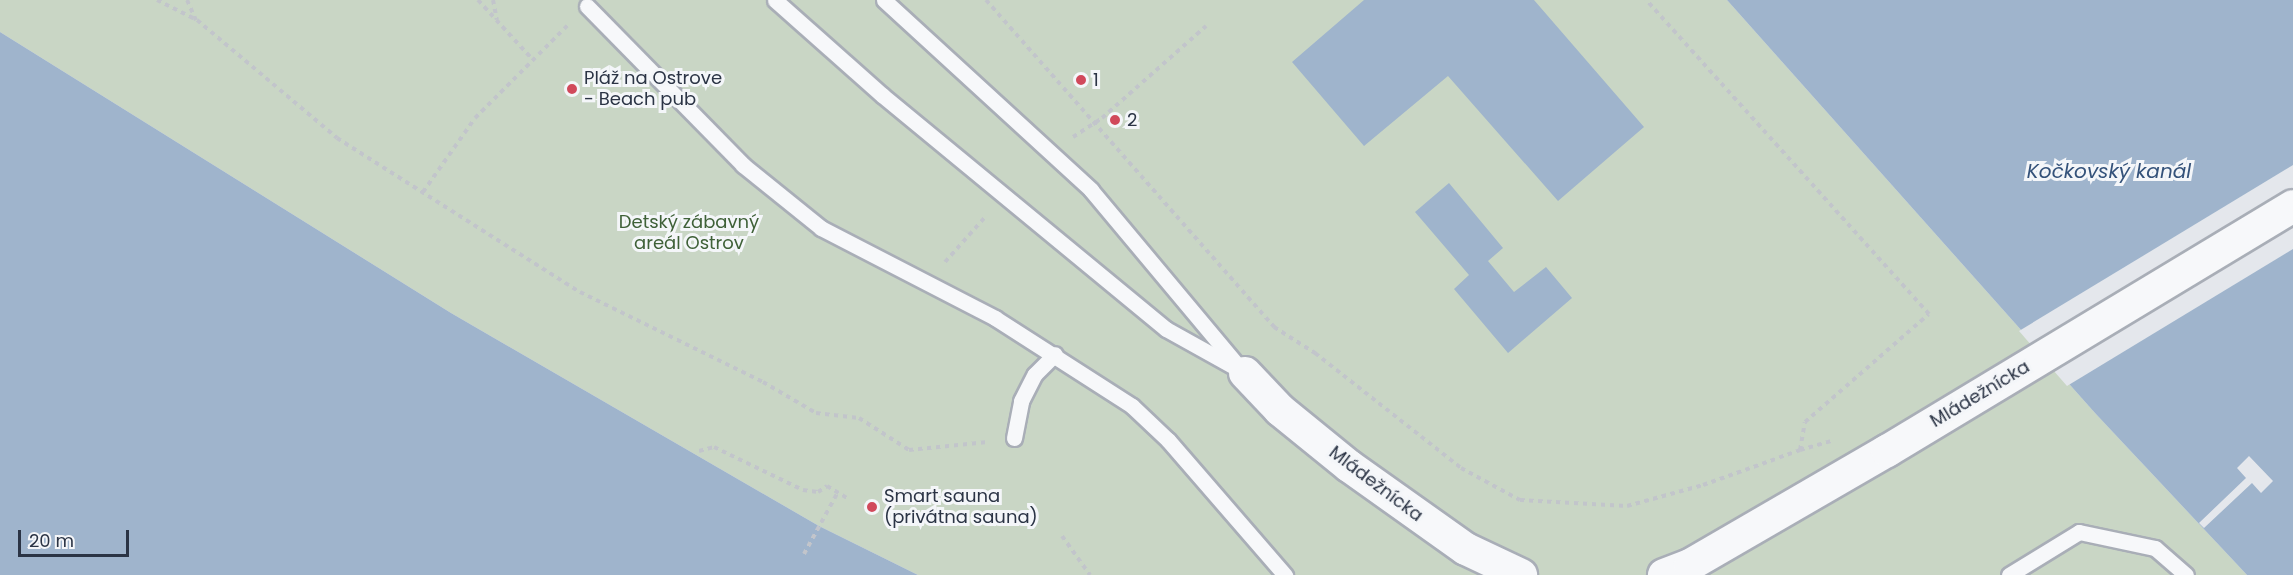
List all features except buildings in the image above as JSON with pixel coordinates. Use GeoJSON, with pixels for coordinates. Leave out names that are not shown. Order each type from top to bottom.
{"type":"FeatureCollection","features":[{"type":"Feature","properties":{"kind":"street","name":"Mládežnícka"},"geometry":{"type":"LineString","coordinates":[[1664,575],[1690,565],[2293,206]]}},
{"type":"Feature","properties":{"kind":"street","name":"Mládežnícka"},"geometry":{"type":"LineString","coordinates":[[1245,374],[1280,410],[1368,480],[1466,549],[1521,575]]}},
{"type":"Feature","properties":{"kind":"lane"},"geometry":{"type":"LineString","coordinates":[[775,0],[882,95],[1166,329],[1245,374]]}},
{"type":"Feature","properties":{"kind":"lane"},"geometry":{"type":"LineString","coordinates":[[884,0],[1090,190],[1245,374]]}},
{"type":"Feature","properties":{"kind":"lane"},"geometry":{"type":"LineString","coordinates":[[587,6],[743,165],[821,228],[996,318],[1055,354],[1132,406],[1167,440],[1286,575]]}},
{"type":"Feature","properties":{"kind":"lane"},"geometry":{"type":"LineString","coordinates":[[1014,438],[1021,401],[1035,374],[1055,354]]}},
{"type":"Feature","properties":{"kind":"lane"},"geometry":{"type":"LineString","coordinates":[[2009,575],[2079,532],[2155,548],[2186,575]]}},
{"type":"Feature","properties":{"kind":"path"},"geometry":{"type":"LineString","coordinates":[[157,0],[196,21],[337,138],[579,292],[763,382],[816,413],[859,418],[909,450],[1014,438]]}},
{"type":"Feature","properties":{"kind":"path"},"geometry":{"type":"LineString","coordinates":[[187,0],[196,21]]}},
{"type":"Feature","properties":{"kind":"path"},"geometry":{"type":"LineString","coordinates":[[478,0],[533,60]]}},
{"type":"Feature","properties":{"kind":"path"},"geometry":{"type":"LineString","coordinates":[[493,0],[497,21]]}},
{"type":"Feature","properties":{"kind":"path"},"geometry":{"type":"LineString","coordinates":[[986,0],[1274,327],[1314,353],[1461,468],[1520,500],[1627,506],[1703,485],[1800,450],[1805,422],[1929,314],[1646,0]]}},
{"type":"Feature","properties":{"kind":"path"},"geometry":{"type":"LineString","coordinates":[[423,192],[475,118],[587,6]]}},
{"type":"Feature","properties":{"kind":"path"},"geometry":{"type":"LineString","coordinates":[[1102,118],[1206,26]]}},
{"type":"Feature","properties":{"kind":"path"},"geometry":{"type":"LineString","coordinates":[[948,258],[994,206]]}},
{"type":"Feature","properties":{"kind":"path"},"geometry":{"type":"LineString","coordinates":[[699,451],[714,447],[803,489],[818,492],[827,486],[849,499]]}},
{"type":"Feature","properties":{"kind":"path"},"geometry":{"type":"LineString","coordinates":[[804,554],[838,492]]}},
{"type":"Feature","properties":{"kind":"path"},"geometry":{"type":"LineString","coordinates":[[1062,536],[1090,575]]}},
{"type":"Feature","properties":{"kind":"green space","name":"Detský zábavný areál Ostrov"},"geometry":{"type":"Polygon","coordinates":[[[0,0],[1727,0],[2095,413],[2247,575],[918,575],[819,526],[451,313],[0,32],[0,0]]]}},
{"type":"Feature","properties":{"kind":"water"},"geometry":{"type":"Polygon","coordinates":[[[1364,0],[1534,0],[1644,127],[1558,201],[1448,76],[1364,146],[1292,62],[1364,0]]]}},
{"type":"Feature","properties":{"kind":"water","name":"Kočkovský kanál"},"geometry":{"type":"Polygon","coordinates":[[[1727,0],[2293,0],[2293,575],[2247,575],[2095,413],[1727,0]]]}},
{"type":"Feature","properties":{"kind":"water"},"geometry":{"type":"Polygon","coordinates":[[[0,32],[451,313],[819,526],[918,575],[0,575],[0,32]]]}},
{"type":"Feature","properties":{"kind":"water"},"geometry":{"type":"Polygon","coordinates":[[[1449,183],[1503,248],[1488,261],[1514,292],[1546,267],[1572,298],[1508,353],[1454,289],[1469,275],[1415,212],[1449,183]]]}},
{"type":"Feature","properties":{"kind":"pier"},"geometry":{"type":"Polygon","coordinates":[[[2293,165],[2293,249],[2067,386],[2019,331],[2293,165]]]}},
{"type":"Feature","properties":{"kind":"pier"},"geometry":{"type":"Polygon","coordinates":[[[2249,456],[2273,481],[2261,493],[2252,483],[2204,528],[2199,523],[2246,478],[2237,468],[2249,456]]]}},
{"type":"Feature","properties":{"kind":"place","name":"1"},"geometry":{"type":"Point","coordinates":[1081,80]}},
{"type":"Feature","properties":{"kind":"place","name":"Pláž na Ostrove - Beach pub"},"geometry":{"type":"Point","coordinates":[572,89]}},
{"type":"Feature","properties":{"kind":"place","name":"2"},"geometry":{"type":"Point","coordinates":[1115,120]}},
{"type":"Feature","properties":{"kind":"place","name":"Smart sauna (privátna sauna)"},"geometry":{"type":"Point","coordinates":[872,507]}}]}
